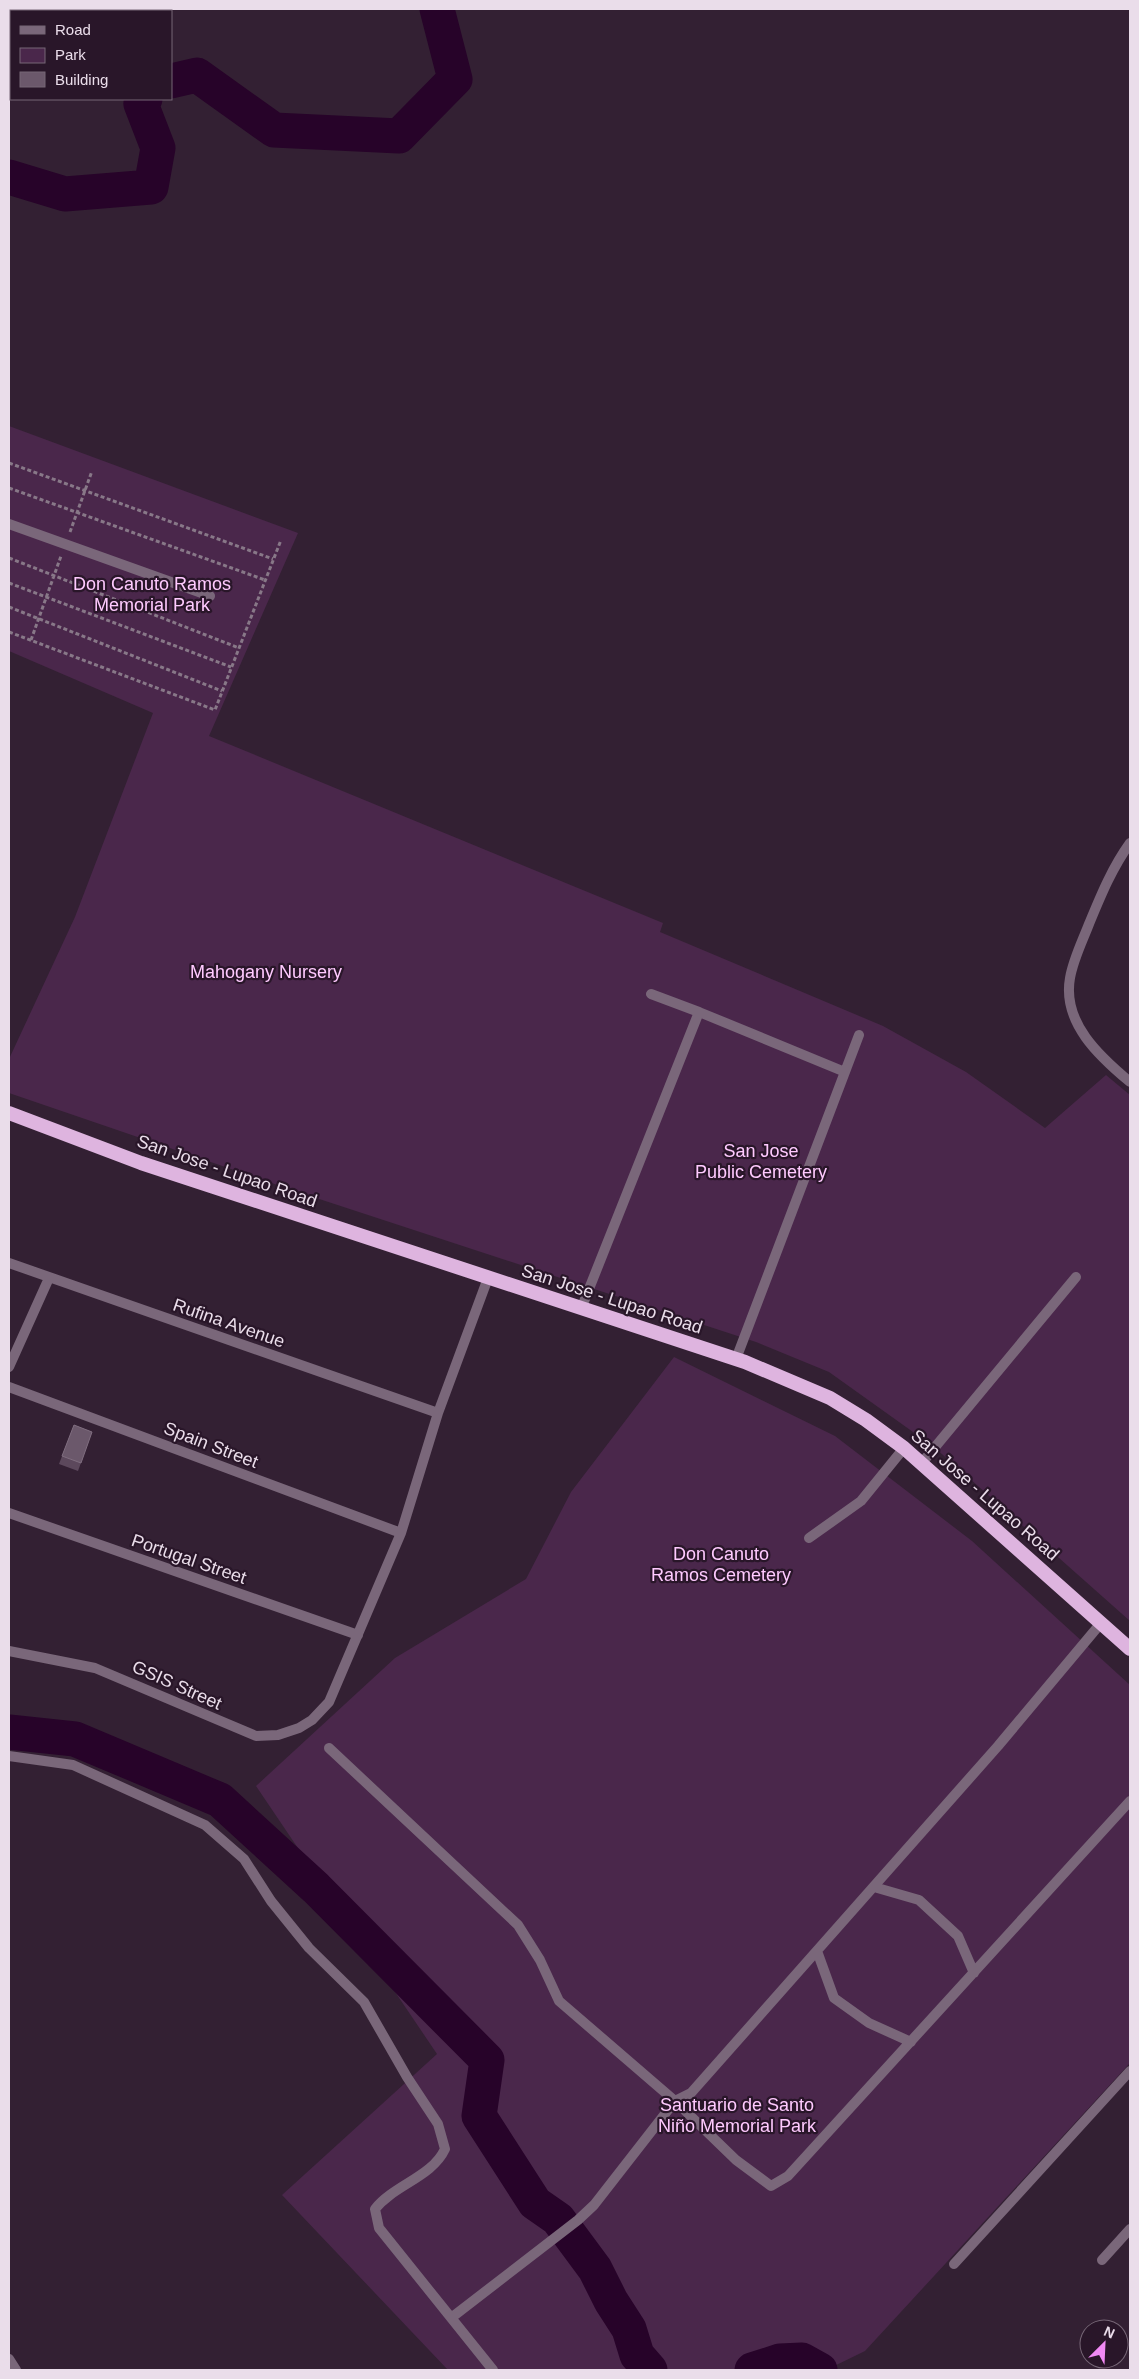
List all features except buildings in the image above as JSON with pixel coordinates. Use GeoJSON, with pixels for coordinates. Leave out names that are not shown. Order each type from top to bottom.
{"type":"FeatureCollection","features":[{"type":"Feature","properties":{"kind":"highway","name":"San Jose - Lupao Road"},"geometry":{"type":"LineString","coordinates":[[9,1113],[141,1163],[736,1359],[830,1398],[866,1420],[904,1448],[1130,1649]]}},
{"type":"Feature","properties":{"kind":"street"},"geometry":{"type":"LineString","coordinates":[[9,524],[210,596]]}},
{"type":"Feature","properties":{"kind":"street"},"geometry":{"type":"LineString","coordinates":[[1130,843],[1117,861],[1099,898],[1074,963],[1069,996],[1079,1026],[1090,1044],[1106,1062],[1130,1082]]}},
{"type":"Feature","properties":{"kind":"street"},"geometry":{"type":"LineString","coordinates":[[651,994],[845,1072]]}},
{"type":"Feature","properties":{"kind":"street"},"geometry":{"type":"LineString","coordinates":[[582,1309],[699,1012]]}},
{"type":"Feature","properties":{"kind":"street"},"geometry":{"type":"LineString","coordinates":[[736,1359],[859,1035]]}},
{"type":"Feature","properties":{"kind":"street","name":"Rufina Avenue"},"geometry":{"type":"LineString","coordinates":[[9,1263],[438,1413]]}},
{"type":"Feature","properties":{"kind":"street"},"geometry":{"type":"LineString","coordinates":[[921,1464],[1076,1277]]}},
{"type":"Feature","properties":{"kind":"street"},"geometry":{"type":"LineString","coordinates":[[9,1367],[49,1278]]}},
{"type":"Feature","properties":{"kind":"street"},"geometry":{"type":"LineString","coordinates":[[358,1635],[401,1534],[438,1413],[488,1278]]}},
{"type":"Feature","properties":{"kind":"street","name":"Spain Street"},"geometry":{"type":"LineString","coordinates":[[9,1386],[401,1534]]}},
{"type":"Feature","properties":{"kind":"street"},"geometry":{"type":"LineString","coordinates":[[809,1538],[862,1502],[904,1448]]}},
{"type":"Feature","properties":{"kind":"street","name":"Portugal Street"},"geometry":{"type":"LineString","coordinates":[[9,1513],[358,1635]]}},
{"type":"Feature","properties":{"kind":"street"},"geometry":{"type":"LineString","coordinates":[[451,2318],[578,2220],[594,2205],[675,2100],[691,2093],[998,1746],[1101,1623]]}},
{"type":"Feature","properties":{"kind":"street","name":"GSIS Street"},"geometry":{"type":"LineString","coordinates":[[9,1650],[95,1668],[256,1736],[278,1735],[299,1728],[312,1720],[325,1708],[358,1635]]}},
{"type":"Feature","properties":{"kind":"street"},"geometry":{"type":"LineString","coordinates":[[329,1748],[518,1925],[540,1960],[559,2001],[675,2100],[736,2160],[771,2186],[788,2176],[1130,1801]]}},
{"type":"Feature","properties":{"kind":"street"},"geometry":{"type":"LineString","coordinates":[[9,1756],[73,1766],[205,1825],[244,1859],[271,1901],[309,1948],[364,2002],[407,2077],[438,2124],[445,2149],[439,2161],[384,2198],[375,2209],[379,2228],[493,2370]]}},
{"type":"Feature","properties":{"kind":"street"},"geometry":{"type":"LineString","coordinates":[[874,1886],[919,1900],[958,1936],[974,1973]]}},
{"type":"Feature","properties":{"kind":"street"},"geometry":{"type":"LineString","coordinates":[[817,1951],[834,1998],[869,2023],[911,2042]]}},
{"type":"Feature","properties":{"kind":"street"},"geometry":{"type":"LineString","coordinates":[[954,2264],[1130,2071]]}},
{"type":"Feature","properties":{"kind":"street"},"geometry":{"type":"LineString","coordinates":[[1102,2260],[1130,2229]]}},
{"type":"Feature","properties":{"kind":"street"},"geometry":{"type":"LineString","coordinates":[[9,2359],[16,2370]]}},
{"type":"Feature","properties":{"kind":"path"},"geometry":{"type":"LineString","coordinates":[[9,463],[273,559]]}},
{"type":"Feature","properties":{"kind":"path"},"geometry":{"type":"LineString","coordinates":[[9,488],[265,580]]}},
{"type":"Feature","properties":{"kind":"path"},"geometry":{"type":"LineString","coordinates":[[9,632],[215,710],[281,540]]}},
{"type":"Feature","properties":{"kind":"path"},"geometry":{"type":"LineString","coordinates":[[9,558],[239,648]]}},
{"type":"Feature","properties":{"kind":"path"},"geometry":{"type":"LineString","coordinates":[[9,583],[231,667]]}},
{"type":"Feature","properties":{"kind":"path"},"geometry":{"type":"LineString","coordinates":[[9,608],[222,691]]}},
{"type":"Feature","properties":{"kind":"green space"},"geometry":{"type":"Polygon","coordinates":[[[9,426],[298,533],[209,736],[663,923],[660,932],[883,1026],[966,1072],[1045,1128],[1106,1075],[1130,1095],[1130,1621],[934,1447],[829,1372],[756,1342],[304,1194],[9,1093],[9,1059],[75,917],[153,713],[9,651],[9,426]]]}},
{"type":"Feature","properties":{"kind":"green space","name":"Santuario de Santo Niño Memorial Park"},"geometry":{"type":"Polygon","coordinates":[[[674,1357],[835,1436],[972,1541],[1130,1685],[1130,2063],[865,2351],[826,2370],[448,2370],[282,2195],[437,2054],[256,1786],[395,1658],[526,1579],[571,1492],[674,1357]]]}},
{"type":"Feature","properties":{"kind":"waterway"},"geometry":{"type":"LineString","coordinates":[[172,81],[197,75],[274,130],[399,136],[455,79],[437,9]]}},
{"type":"Feature","properties":{"kind":"waterway"},"geometry":{"type":"LineString","coordinates":[[9,177],[65,194],[151,187],[158,148],[141,104],[144,100]]}},
{"type":"Feature","properties":{"kind":"waterway"},"geometry":{"type":"LineString","coordinates":[[9,1732],[75,1739],[220,1800],[316,1888],[487,2060],[479,2116],[535,2203],[558,2219],[595,2269],[611,2301],[629,2329],[637,2355],[650,2370]]}},
{"type":"Feature","properties":{"kind":"waterway"},"geometry":{"type":"LineString","coordinates":[[752,2370],[780,2361],[802,2360],[820,2370]]}},
{"type":"Feature","properties":{"kind":"park label","name":"Don Canuto Ramos Memorial Park"},"geometry":{"type":"Point","coordinates":[152,594]}},
{"type":"Feature","properties":{"kind":"park label","name":"Mahogany Nursery"},"geometry":{"type":"Point","coordinates":[266,972]}},
{"type":"Feature","properties":{"kind":"park label","name":"San Jose Public Cemetery"},"geometry":{"type":"Point","coordinates":[761,1161]}},
{"type":"Feature","properties":{"kind":"park label","name":"Don Canuto Ramos Cemetery"},"geometry":{"type":"Point","coordinates":[721,1564]}}]}
